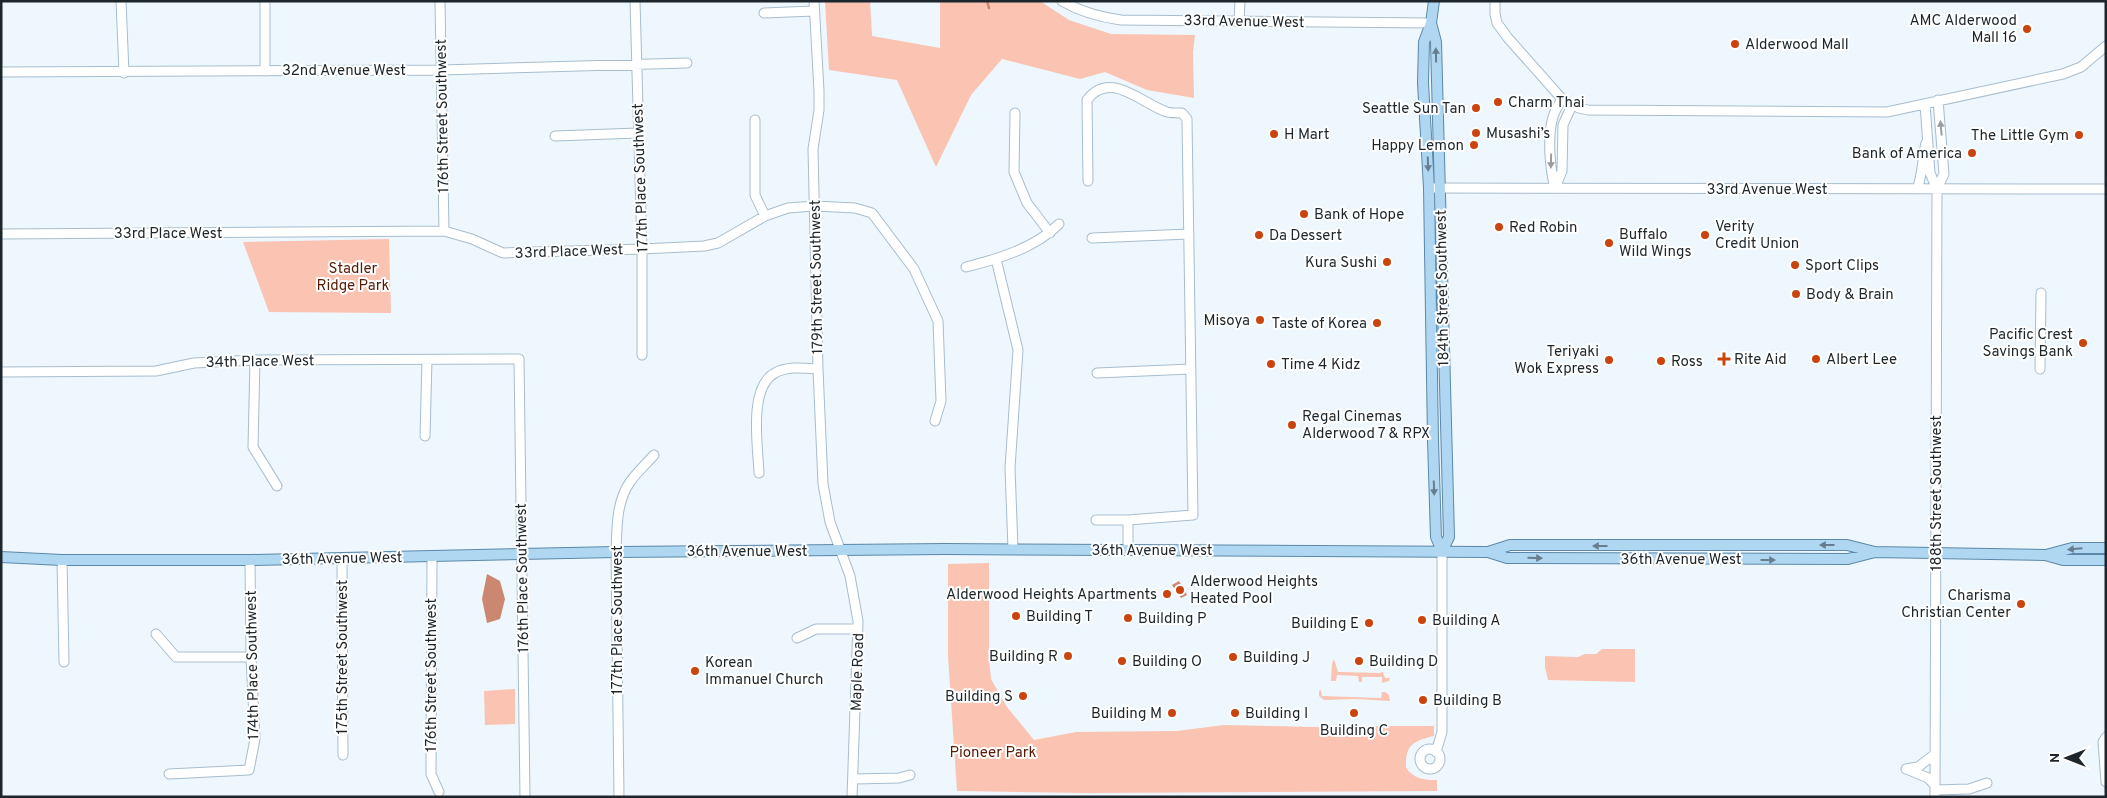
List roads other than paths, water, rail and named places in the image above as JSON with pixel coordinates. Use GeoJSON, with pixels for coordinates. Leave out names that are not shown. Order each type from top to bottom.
{"type":"FeatureCollection","features":[{"type":"Feature","properties":{"kind":"main road","name":"184th Street Southwest"},"geometry":{"type":"LineString","coordinates":[[1434,1],[1423,54],[1429,188],[1436,537],[1442,551]]}},
{"type":"Feature","properties":{"kind":"main road","name":"184th Street Southwest"},"geometry":{"type":"LineString","coordinates":[[1430,23],[1436,42],[1447,442],[1449,537],[1442,551]]}},
{"type":"Feature","properties":{"kind":"main road"},"geometry":{"type":"LineString","coordinates":[[1443,309],[1438,318],[1439,382],[1432,390],[1439,397],[1440,423],[1447,442]]}},
{"type":"Feature","properties":{"kind":"main road","name":"36th Avenue West"},"geometry":{"type":"LineString","coordinates":[[3,559],[250,560],[616,552],[1013,549],[1488,552],[1510,545],[1847,545],[1875,552],[2045,555],[2063,560],[2106,560]]}},
{"type":"Feature","properties":{"kind":"main road","name":"36th Avenue West"},"geometry":{"type":"LineString","coordinates":[[2045,555],[2072,548],[2106,548]]}},
{"type":"Feature","properties":{"kind":"street"},"geometry":{"type":"LineString","coordinates":[[121,1],[124,72]]}},
{"type":"Feature","properties":{"kind":"street"},"geometry":{"type":"LineString","coordinates":[[265,1],[266,70]]}},
{"type":"Feature","properties":{"kind":"street","name":"176th Street Southwest"},"geometry":{"type":"LineString","coordinates":[[440,1],[444,231]]}},
{"type":"Feature","properties":{"kind":"street","name":"177th Place Southwest"},"geometry":{"type":"LineString","coordinates":[[635,1],[642,249],[642,355]]}},
{"type":"Feature","properties":{"kind":"street","name":"179th Street Southwest"},"geometry":{"type":"LineString","coordinates":[[814,1],[819,92],[819,110],[813,149],[814,206],[823,484],[830,522],[840,550]]}},
{"type":"Feature","properties":{"kind":"street","name":"33rd Avenue West"},"geometry":{"type":"LineString","coordinates":[[1062,1],[1074,9],[1098,17],[1121,20],[1430,23]]}},
{"type":"Feature","properties":{"kind":"street"},"geometry":{"type":"LineString","coordinates":[[1239,22],[1240,1]]}},
{"type":"Feature","properties":{"kind":"street"},"geometry":{"type":"LineString","coordinates":[[1495,1],[1495,14],[1502,31],[1562,98],[1572,105],[1588,110],[1887,112],[2063,74],[2081,67],[2106,46]]}},
{"type":"Feature","properties":{"kind":"street"},"geometry":{"type":"LineString","coordinates":[[764,13],[814,11]]}},
{"type":"Feature","properties":{"kind":"street","name":"32nd Avenue West"},"geometry":{"type":"LineString","coordinates":[[1,72],[442,70],[687,63]]}},
{"type":"Feature","properties":{"kind":"street"},"geometry":{"type":"LineString","coordinates":[[1088,181],[1087,100],[1092,93],[1103,88],[1116,88],[1167,112],[1182,113],[1187,119],[1194,515],[1128,520],[1096,520]]}},
{"type":"Feature","properties":{"kind":"street"},"geometry":{"type":"LineString","coordinates":[[1555,188],[1550,171],[1552,125],[1553,116],[1562,98]]}},
{"type":"Feature","properties":{"kind":"street","name":"188th Street Southwest"},"geometry":{"type":"LineString","coordinates":[[1935,790],[1937,189],[1944,174],[1938,100]]}},
{"type":"Feature","properties":{"kind":"street","name":"188th Street Southwest"},"geometry":{"type":"LineString","coordinates":[[1925,104],[1930,174],[1937,189]]}},
{"type":"Feature","properties":{"kind":"street"},"geometry":{"type":"LineString","coordinates":[[1555,188],[1562,171],[1563,125],[1572,105]]}},
{"type":"Feature","properties":{"kind":"street"},"geometry":{"type":"LineString","coordinates":[[1015,114],[1014,172],[1027,203],[1050,233]]}},
{"type":"Feature","properties":{"kind":"street"},"geometry":{"type":"LineString","coordinates":[[755,120],[755,195],[765,216]]}},
{"type":"Feature","properties":{"kind":"street"},"geometry":{"type":"LineString","coordinates":[[555,136],[638,133]]}},
{"type":"Feature","properties":{"kind":"street"},"geometry":{"type":"LineString","coordinates":[[1916,189],[1922,175],[1922,157],[1928,136]]}},
{"type":"Feature","properties":{"kind":"street","name":"33rd Avenue West"},"geometry":{"type":"LineString","coordinates":[[1429,188],[2106,189]]}},
{"type":"Feature","properties":{"kind":"street","name":"33rd Place West"},"geometry":{"type":"LineString","coordinates":[[1,234],[444,231],[472,239],[504,253],[642,249],[704,246],[718,243],[765,216],[788,208],[814,206],[855,208],[872,213],[914,269],[938,321],[941,401],[935,421]]}},
{"type":"Feature","properties":{"kind":"street"},"geometry":{"type":"LineString","coordinates":[[966,267],[996,259],[1050,233],[1059,224]]}},
{"type":"Feature","properties":{"kind":"street"},"geometry":{"type":"LineString","coordinates":[[1092,238],[1189,234]]}},
{"type":"Feature","properties":{"kind":"street"},"geometry":{"type":"LineString","coordinates":[[996,259],[1018,350],[1010,468],[1013,549]]}},
{"type":"Feature","properties":{"kind":"street"},"geometry":{"type":"LineString","coordinates":[[2040,369],[2041,293]]}},
{"type":"Feature","properties":{"kind":"street","name":"34th Place West"},"geometry":{"type":"LineString","coordinates":[[1,372],[156,370],[194,363],[255,360],[519,359]]}},
{"type":"Feature","properties":{"kind":"street","name":"176th Place Southwest"},"geometry":{"type":"LineString","coordinates":[[519,359],[525,797]]}},
{"type":"Feature","properties":{"kind":"street"},"geometry":{"type":"LineString","coordinates":[[255,360],[253,447],[277,486]]}},
{"type":"Feature","properties":{"kind":"street"},"geometry":{"type":"LineString","coordinates":[[425,436],[426,360]]}},
{"type":"Feature","properties":{"kind":"street"},"geometry":{"type":"LineString","coordinates":[[759,473],[757,403],[760,391],[774,373],[794,368],[818,368]]}},
{"type":"Feature","properties":{"kind":"street"},"geometry":{"type":"LineString","coordinates":[[1097,372],[1191,369]]}},
{"type":"Feature","properties":{"kind":"street","name":"177th Place Southwest"},"geometry":{"type":"LineString","coordinates":[[618,797],[616,552],[618,513],[623,494],[630,482],[654,455]]}},
{"type":"Feature","properties":{"kind":"street"},"geometry":{"type":"LineString","coordinates":[[1128,520],[1128,549]]}},
{"type":"Feature","properties":{"kind":"street","name":"Maple Road"},"geometry":{"type":"LineString","coordinates":[[840,550],[854,594],[858,630],[852,797]]}},
{"type":"Feature","properties":{"kind":"street","name":"184th Street Southwest"},"geometry":{"type":"LineString","coordinates":[[1436,752],[1442,732],[1442,551]]}},
{"type":"Feature","properties":{"kind":"street","name":"176th Street Southwest"},"geometry":{"type":"LineString","coordinates":[[432,556],[431,774],[439,792]]}},
{"type":"Feature","properties":{"kind":"street","name":"175th Street Southwest"},"geometry":{"type":"LineString","coordinates":[[342,558],[343,756]]}},
{"type":"Feature","properties":{"kind":"street"},"geometry":{"type":"LineString","coordinates":[[62,560],[64,662]]}},
{"type":"Feature","properties":{"kind":"street","name":"174th Place Southwest"},"geometry":{"type":"LineString","coordinates":[[170,774],[249,770],[255,739],[251,657],[250,560]]}},
{"type":"Feature","properties":{"kind":"street"},"geometry":{"type":"LineString","coordinates":[[797,638],[816,629],[858,630]]}},
{"type":"Feature","properties":{"kind":"street"},"geometry":{"type":"LineString","coordinates":[[156,634],[176,657],[251,657]]}},
{"type":"Feature","properties":{"kind":"street"},"geometry":{"type":"LineString","coordinates":[[2106,737],[2103,742],[2106,782]]}},
{"type":"Feature","properties":{"kind":"street"},"geometry":{"type":"LineString","coordinates":[[1935,754],[1918,768],[1906,770],[1918,772],[1935,790],[1969,789],[1987,783]]}},
{"type":"Feature","properties":{"kind":"street"},"geometry":{"type":"LineString","coordinates":[[854,779],[899,778],[910,775]]}},
{"type":"Feature","properties":{"kind":"waterway"},"geometry":{"type":"LineString","coordinates":[[987,1],[989,8]]}},
{"type":"Feature","properties":{"kind":"place","name":"AMC Alderwood Mall 16"},"geometry":{"type":"Point","coordinates":[2027,29]}},
{"type":"Feature","properties":{"kind":"place","name":"Alderwood Mall"},"geometry":{"type":"Point","coordinates":[1735,44]}},
{"type":"Feature","properties":{"kind":"place","name":"Charm Thai"},"geometry":{"type":"Point","coordinates":[1498,102]}},
{"type":"Feature","properties":{"kind":"place","name":"Seattle Sun Tan"},"geometry":{"type":"Point","coordinates":[1476,108]}},
{"type":"Feature","properties":{"kind":"place","name":"Musashi’s"},"geometry":{"type":"Point","coordinates":[1476,133]}},
{"type":"Feature","properties":{"kind":"place","name":"H Mart"},"geometry":{"type":"Point","coordinates":[1274,134]}},
{"type":"Feature","properties":{"kind":"place","name":"The Little Gym"},"geometry":{"type":"Point","coordinates":[2079,135]}},
{"type":"Feature","properties":{"kind":"place","name":"Happy Lemon"},"geometry":{"type":"Point","coordinates":[1474,145]}},
{"type":"Feature","properties":{"kind":"place","name":"Bank of America"},"geometry":{"type":"Point","coordinates":[1972,153]}},
{"type":"Feature","properties":{"kind":"place","name":"Bank of Hope"},"geometry":{"type":"Point","coordinates":[1304,214]}},
{"type":"Feature","properties":{"kind":"place","name":"Red Robin"},"geometry":{"type":"Point","coordinates":[1499,227]}},
{"type":"Feature","properties":{"kind":"place","name":"Da Dessert"},"geometry":{"type":"Point","coordinates":[1259,235]}},
{"type":"Feature","properties":{"kind":"place","name":"Verity Credit Union"},"geometry":{"type":"Point","coordinates":[1705,235]}},
{"type":"Feature","properties":{"kind":"place","name":"Buffalo Wild Wings"},"geometry":{"type":"Point","coordinates":[1609,243]}},
{"type":"Feature","properties":{"kind":"place","name":"Kura Sushi"},"geometry":{"type":"Point","coordinates":[1387,262]}},
{"type":"Feature","properties":{"kind":"place","name":"Sport Clips"},"geometry":{"type":"Point","coordinates":[1795,265]}},
{"type":"Feature","properties":{"kind":"place","name":"Body & Brain"},"geometry":{"type":"Point","coordinates":[1796,294]}},
{"type":"Feature","properties":{"kind":"place","name":"Misoya"},"geometry":{"type":"Point","coordinates":[1260,320]}},
{"type":"Feature","properties":{"kind":"place","name":"Taste of Korea"},"geometry":{"type":"Point","coordinates":[1377,323]}},
{"type":"Feature","properties":{"kind":"place","name":"Pacific Crest Savings Bank"},"geometry":{"type":"Point","coordinates":[2083,343]}},
{"type":"Feature","properties":{"kind":"place","name":"Rite Aid"},"geometry":{"type":"Point","coordinates":[1724,359]}},
{"type":"Feature","properties":{"kind":"place","name":"Albert Lee"},"geometry":{"type":"Point","coordinates":[1816,359]}},
{"type":"Feature","properties":{"kind":"place","name":"Teriyaki Wok Express"},"geometry":{"type":"Point","coordinates":[1609,360]}},
{"type":"Feature","properties":{"kind":"place","name":"Ross"},"geometry":{"type":"Point","coordinates":[1661,361]}},
{"type":"Feature","properties":{"kind":"place","name":"Time 4 Kidz"},"geometry":{"type":"Point","coordinates":[1271,364]}},
{"type":"Feature","properties":{"kind":"place","name":"Regal Cinemas Alderwood 7 & RPX"},"geometry":{"type":"Point","coordinates":[1292,425]}},
{"type":"Feature","properties":{"kind":"place","name":"Alderwood Heights Heated Pool"},"geometry":{"type":"Point","coordinates":[1180,590]}},
{"type":"Feature","properties":{"kind":"place","name":"Alderwood Heights Apartments"},"geometry":{"type":"Point","coordinates":[1167,594]}},
{"type":"Feature","properties":{"kind":"place","name":"Charisma Christian Center"},"geometry":{"type":"Point","coordinates":[2021,604]}},
{"type":"Feature","properties":{"kind":"place","name":"Building T"},"geometry":{"type":"Point","coordinates":[1016,616]}},
{"type":"Feature","properties":{"kind":"place","name":"Building P"},"geometry":{"type":"Point","coordinates":[1128,618]}},
{"type":"Feature","properties":{"kind":"place","name":"Building A"},"geometry":{"type":"Point","coordinates":[1422,620]}},
{"type":"Feature","properties":{"kind":"place","name":"Building E"},"geometry":{"type":"Point","coordinates":[1369,623]}},
{"type":"Feature","properties":{"kind":"place","name":"Building R"},"geometry":{"type":"Point","coordinates":[1068,656]}},
{"type":"Feature","properties":{"kind":"place","name":"Building J"},"geometry":{"type":"Point","coordinates":[1233,657]}},
{"type":"Feature","properties":{"kind":"place","name":"Building O"},"geometry":{"type":"Point","coordinates":[1122,661]}},
{"type":"Feature","properties":{"kind":"place","name":"Building D"},"geometry":{"type":"Point","coordinates":[1359,661]}},
{"type":"Feature","properties":{"kind":"place","name":"Korean Immanuel Church"},"geometry":{"type":"Point","coordinates":[695,671]}},
{"type":"Feature","properties":{"kind":"place","name":"Building S"},"geometry":{"type":"Point","coordinates":[1023,696]}},
{"type":"Feature","properties":{"kind":"place","name":"Building B"},"geometry":{"type":"Point","coordinates":[1423,700]}},
{"type":"Feature","properties":{"kind":"place","name":"Building M"},"geometry":{"type":"Point","coordinates":[1172,713]}},
{"type":"Feature","properties":{"kind":"place","name":"Building I"},"geometry":{"type":"Point","coordinates":[1235,713]}},
{"type":"Feature","properties":{"kind":"place","name":"Building C"},"geometry":{"type":"Point","coordinates":[1354,713]}},
{"type":"Feature","properties":{"kind":"park label","name":"Stadler Ridge Park"},"geometry":{"type":"Point","coordinates":[353,276]}},
{"type":"Feature","properties":{"kind":"park label","name":"Pioneer Park"},"geometry":{"type":"Point","coordinates":[993,752]}}]}
